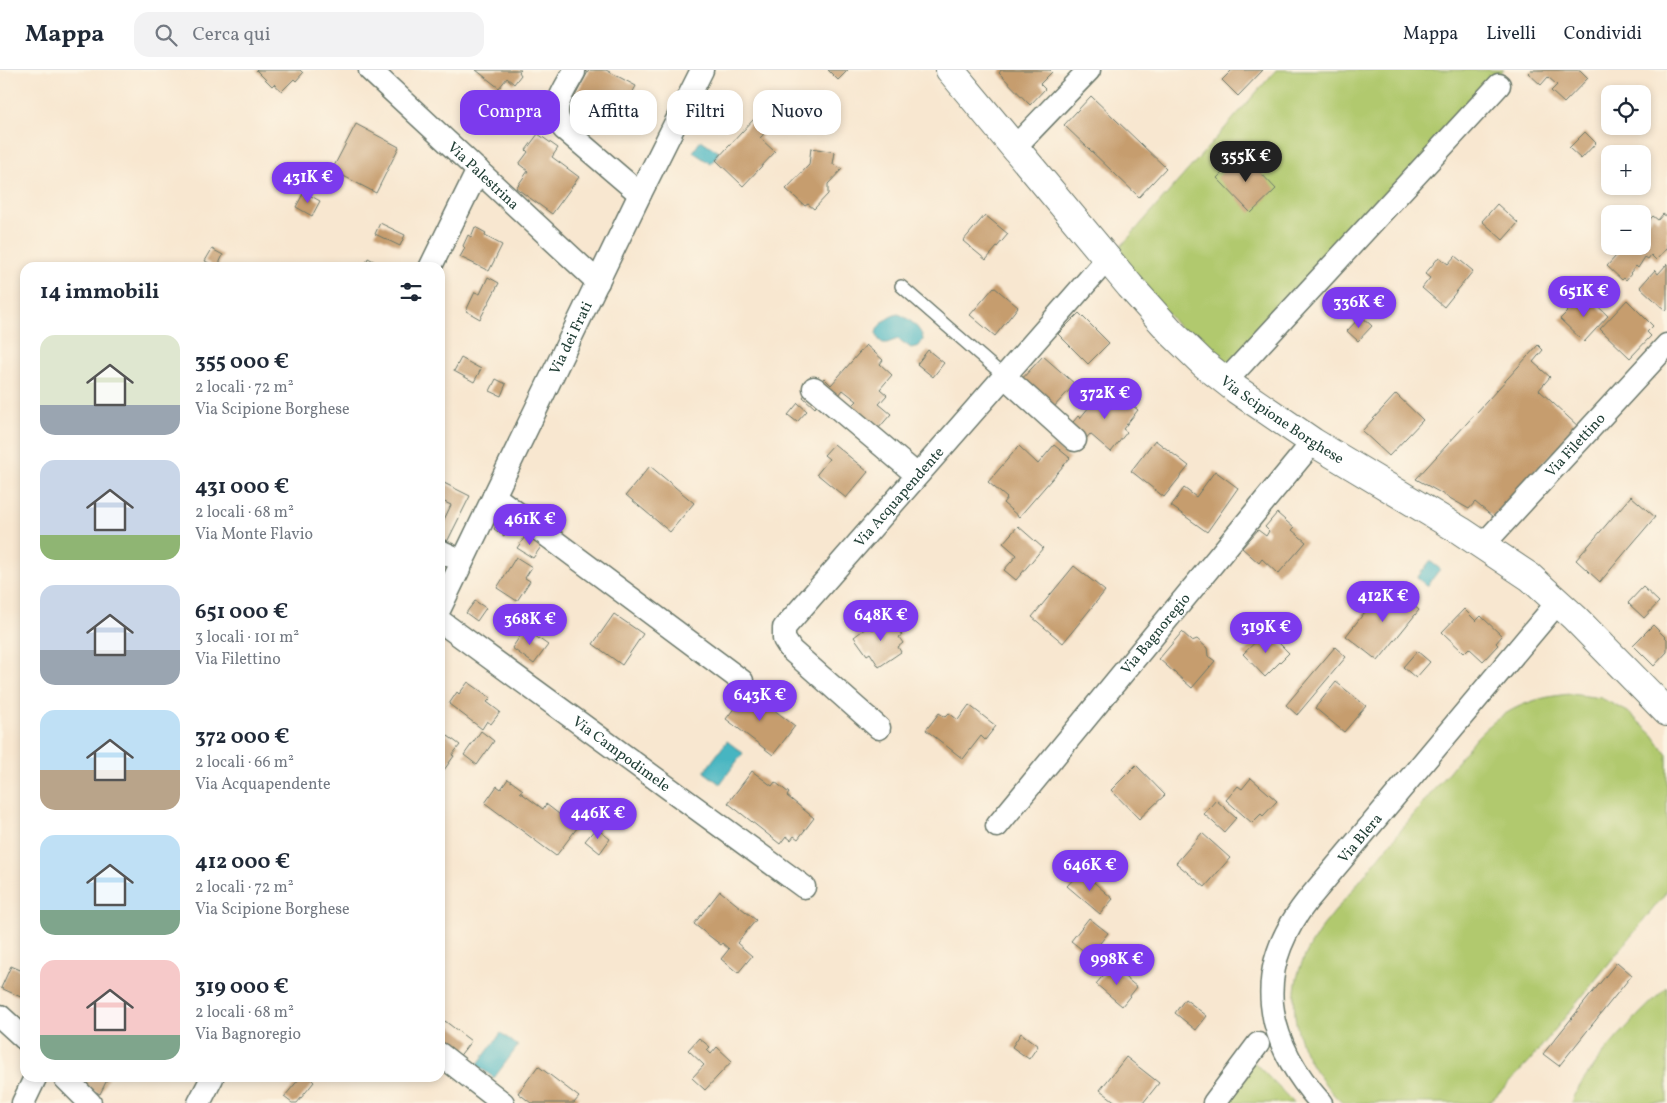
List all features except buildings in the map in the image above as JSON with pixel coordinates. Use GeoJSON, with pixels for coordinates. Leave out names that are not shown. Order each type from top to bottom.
{"type":"FeatureCollection","features":[{"type":"Feature","properties":{"kind":"main road","name":"Via Scipione Borghese"},"geometry":{"type":"LineString","coordinates":[[950,70],[1106,259],[1172,333],[1204,364],[1312,442],[1483,545],[1530,577],[1607,650],[1667,712]]}},
{"type":"Feature","properties":{"kind":"street","name":"Via Palestrina"},"geometry":{"type":"LineString","coordinates":[[370,70],[598,282]]}},
{"type":"Feature","properties":{"kind":"street","name":"Via dei Frati"},"geometry":{"type":"LineString","coordinates":[[445,597],[702,70]]}},
{"type":"Feature","properties":{"kind":"street"},"geometry":{"type":"LineString","coordinates":[[1014,148],[1089,70]]}},
{"type":"Feature","properties":{"kind":"street"},"geometry":{"type":"LineString","coordinates":[[574,72],[558,104],[556,114],[559,122],[564,129],[640,194]]}},
{"type":"Feature","properties":{"kind":"street"},"geometry":{"type":"LineString","coordinates":[[1226,381],[1499,85]]}},
{"type":"Feature","properties":{"kind":"street"},"geometry":{"type":"LineString","coordinates":[[433,262],[478,170]]}},
{"type":"Feature","properties":{"kind":"street","name":"Via Acquapendente"},"geometry":{"type":"LineString","coordinates":[[879,728],[791,650],[784,639],[784,628],[1106,259]]}},
{"type":"Feature","properties":{"kind":"street","name":"Via Filettino"},"geometry":{"type":"LineString","coordinates":[[1483,545],[1667,345]]}},
{"type":"Feature","properties":{"kind":"street"},"geometry":{"type":"LineString","coordinates":[[1004,376],[1075,440]]}},
{"type":"Feature","properties":{"kind":"street"},"geometry":{"type":"LineString","coordinates":[[814,388],[917,476]]}},
{"type":"Feature","properties":{"kind":"street","name":"Via Bagnoregio"},"geometry":{"type":"LineString","coordinates":[[998,826],[1312,442]]}},
{"type":"Feature","properties":{"kind":"street"},"geometry":{"type":"LineString","coordinates":[[494,496],[742,681]]}},
{"type":"Feature","properties":{"kind":"street"},"geometry":{"type":"LineString","coordinates":[[445,553],[462,561]]}},
{"type":"Feature","properties":{"kind":"street","name":"Via Blera"},"geometry":{"type":"LineString","coordinates":[[1321,1103],[1292,1066],[1282,1046],[1274,1023],[1272,976],[1280,944],[1289,926],[1307,901],[1558,602]]}},
{"type":"Feature","properties":{"kind":"street","name":"Via Campodimele"},"geometry":{"type":"LineString","coordinates":[[445,625],[804,887]]}},
{"type":"Feature","properties":{"kind":"street"},"geometry":{"type":"LineString","coordinates":[[0,1016],[20,1034]]}},
{"type":"Feature","properties":{"kind":"street"},"geometry":{"type":"LineString","coordinates":[[1214,1103],[1258,1044]]}},
{"type":"Feature","properties":{"kind":"street"},"geometry":{"type":"LineString","coordinates":[[445,1058],[503,1103]]}},
{"type":"Feature","properties":{"kind":"street"},"geometry":{"type":"LineString","coordinates":[[23,1103],[33,1082]]}},
{"type":"Feature","properties":{"kind":"street"},"geometry":{"type":"LineString","coordinates":[[69,1082],[90,1103]]}},
{"type":"Feature","properties":{"kind":"street"},"geometry":{"type":"LineString","coordinates":[[199,1103],[210,1082]]}},
{"type":"Feature","properties":{"kind":"lane"},"geometry":{"type":"LineString","coordinates":[[901,286],[1004,376]]}},
{"type":"Feature","properties":{"kind":"green space"},"geometry":{"type":"Polygon","coordinates":[[[1276,70],[1504,70],[1228,372],[1181,330],[1117,251],[1276,70]]]}},
{"type":"Feature","properties":{"kind":"green space"},"geometry":{"type":"Polygon","coordinates":[[[1571,694],[1601,698],[1628,712],[1653,735],[1667,755],[1667,890],[1528,1063],[1487,1103],[1343,1103],[1312,1066],[1300,1040],[1297,1027],[1294,999],[1296,985],[1301,965],[1310,947],[1323,926],[1476,738],[1497,719],[1519,706],[1544,698],[1571,694]]]}},
{"type":"Feature","properties":{"kind":"green space"},"geometry":{"type":"Polygon","coordinates":[[[1667,987],[1667,1103],[1572,1103],[1583,1082],[1608,1048],[1667,987]]]}},
{"type":"Feature","properties":{"kind":"green space"},"geometry":{"type":"Polygon","coordinates":[[[1254,1062],[1294,1103],[1224,1103],[1254,1062]]]}},
{"type":"Feature","properties":{"kind":"water"},"geometry":{"type":"Polygon","coordinates":[[[701,140],[719,152],[711,164],[693,152],[701,140]]]}},
{"type":"Feature","properties":{"kind":"water"},"geometry":{"type":"Polygon","coordinates":[[[898,314],[918,328],[923,340],[919,346],[911,348],[898,339],[887,343],[879,340],[876,333],[881,324],[898,314]]]}},
{"type":"Feature","properties":{"kind":"water"},"geometry":{"type":"Polygon","coordinates":[[[1430,561],[1440,569],[1427,586],[1417,578],[1430,561]]]}},
{"type":"Feature","properties":{"kind":"water"},"geometry":{"type":"Polygon","coordinates":[[[727,741],[743,753],[720,784],[704,772],[727,741]]]}},
{"type":"Feature","properties":{"kind":"water"},"geometry":{"type":"Polygon","coordinates":[[[501,1033],[518,1046],[494,1078],[477,1065],[501,1033]]]}}]}
